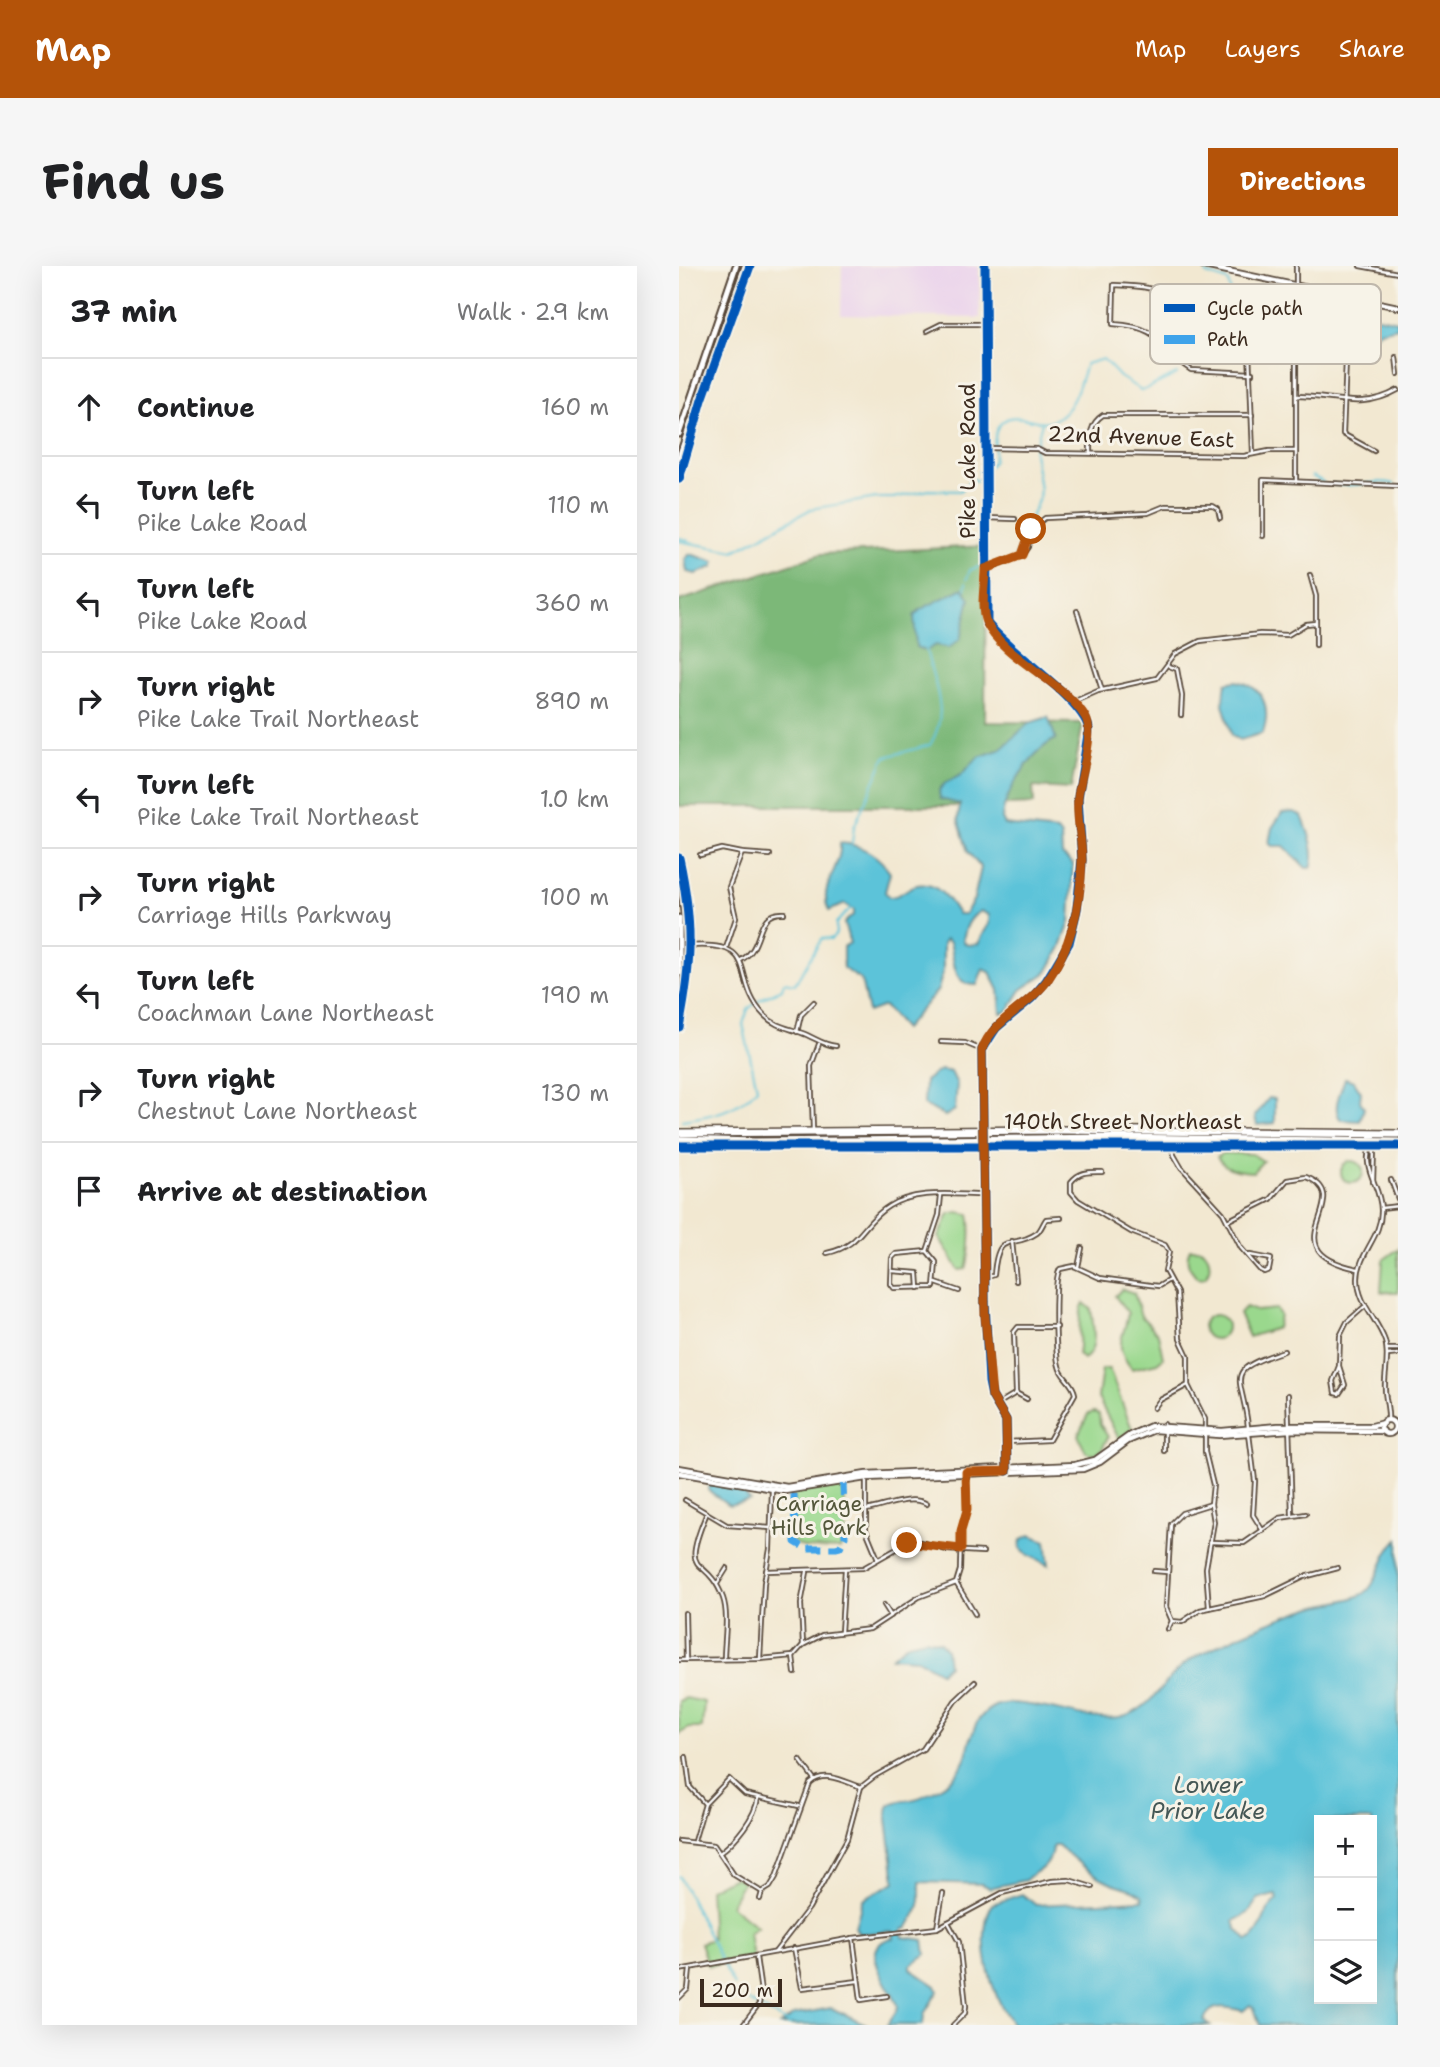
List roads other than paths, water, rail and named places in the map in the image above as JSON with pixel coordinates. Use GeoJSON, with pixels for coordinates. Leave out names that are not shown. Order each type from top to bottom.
{"type":"FeatureCollection","features":[{"type":"Feature","properties":{"kind":"highway","name":"140th Street Northeast"},"geometry":{"type":"LineString","coordinates":[[679,1133],[1398,1142]]}},
{"type":"Feature","properties":{"kind":"highway","name":"140th Street Northeast"},"geometry":{"type":"LineString","coordinates":[[679,1140],[984,1135],[1371,1140],[1398,1134]]}},
{"type":"Feature","properties":{"kind":"main road"},"geometry":{"type":"LineString","coordinates":[[679,457],[681,433],[736,266]]}},
{"type":"Feature","properties":{"kind":"main road"},"geometry":{"type":"LineString","coordinates":[[681,433],[745,266]]}},
{"type":"Feature","properties":{"kind":"main road"},"geometry":{"type":"LineString","coordinates":[[679,878],[686,916],[679,1011]]}},
{"type":"Feature","properties":{"kind":"main road"},"geometry":{"type":"LineString","coordinates":[[679,918],[684,946],[679,972]]}},
{"type":"Feature","properties":{"kind":"street","name":"Pike Lake Road"},"geometry":{"type":"LineString","coordinates":[[985,266],[986,623],[1010,648],[1073,702]]}},
{"type":"Feature","properties":{"kind":"street"},"geometry":{"type":"LineString","coordinates":[[1204,266],[1288,284]]}},
{"type":"Feature","properties":{"kind":"street"},"geometry":{"type":"LineString","coordinates":[[1296,266],[1297,284]]}},
{"type":"Feature","properties":{"kind":"street"},"geometry":{"type":"LineString","coordinates":[[1360,266],[1398,273]]}},
{"type":"Feature","properties":{"kind":"street"},"geometry":{"type":"LineString","coordinates":[[730,285],[733,298]]}},
{"type":"Feature","properties":{"kind":"street"},"geometry":{"type":"LineString","coordinates":[[1150,287],[1114,285],[1113,324],[1128,325],[1150,333]]}},
{"type":"Feature","properties":{"kind":"street"},"geometry":{"type":"LineString","coordinates":[[927,331],[941,324],[985,324]]}},
{"type":"Feature","properties":{"kind":"street"},"geometry":{"type":"LineString","coordinates":[[1397,357],[1398,374]]}},
{"type":"Feature","properties":{"kind":"street"},"geometry":{"type":"LineString","coordinates":[[1185,364],[1191,370],[1252,373]]}},
{"type":"Feature","properties":{"kind":"street"},"geometry":{"type":"LineString","coordinates":[[1251,364],[1253,454]]}},
{"type":"Feature","properties":{"kind":"street"},"geometry":{"type":"LineString","coordinates":[[1296,364],[1296,481]]}},
{"type":"Feature","properties":{"kind":"street"},"geometry":{"type":"LineString","coordinates":[[1346,364],[1343,434],[1374,451]]}},
{"type":"Feature","properties":{"kind":"street"},"geometry":{"type":"LineString","coordinates":[[1296,396],[1372,402],[1398,390]]}},
{"type":"Feature","properties":{"kind":"street"},"geometry":{"type":"LineString","coordinates":[[1090,453],[1090,431],[1104,415],[1252,415]]}},
{"type":"Feature","properties":{"kind":"street","name":"22nd Avenue East"},"geometry":{"type":"LineString","coordinates":[[986,448],[1090,453],[1253,454],[1296,451]]}},
{"type":"Feature","properties":{"kind":"street"},"geometry":{"type":"LineString","coordinates":[[1263,536],[1263,480],[1398,486]]}},
{"type":"Feature","properties":{"kind":"street"},"geometry":{"type":"LineString","coordinates":[[985,569],[1022,555],[1031,529],[1045,518],[1144,513],[1162,507],[1177,506],[1213,506],[1218,509],[1220,517]]}},
{"type":"Feature","properties":{"kind":"street"},"geometry":{"type":"LineString","coordinates":[[986,518],[1015,519]]}},
{"type":"Feature","properties":{"kind":"street"},"geometry":{"type":"LineString","coordinates":[[1310,575],[1315,584],[1316,645]]}},
{"type":"Feature","properties":{"kind":"street"},"geometry":{"type":"LineString","coordinates":[[1077,611],[1102,690]]}},
{"type":"Feature","properties":{"kind":"street"},"geometry":{"type":"LineString","coordinates":[[1007,1469],[1006,1420],[996,1405],[989,1382],[982,1050],[996,1028],[1032,998],[1047,981],[1069,943],[1082,860],[1078,798],[1089,728],[1086,718],[1073,702],[1102,690],[1144,683],[1157,678],[1169,666],[1175,654],[1200,641],[1260,634],[1287,635],[1305,624],[1316,623]]}},
{"type":"Feature","properties":{"kind":"street"},"geometry":{"type":"LineString","coordinates":[[1169,666],[1177,669],[1182,696],[1181,715]]}},
{"type":"Feature","properties":{"kind":"street"},"geometry":{"type":"LineString","coordinates":[[700,855],[722,849],[770,855]]}},
{"type":"Feature","properties":{"kind":"street"},"geometry":{"type":"LineString","coordinates":[[726,948],[736,918],[729,887],[743,853]]}},
{"type":"Feature","properties":{"kind":"street"},"geometry":{"type":"LineString","coordinates":[[741,960],[754,952],[768,917],[775,912],[784,913]]}},
{"type":"Feature","properties":{"kind":"street"},"geometry":{"type":"LineString","coordinates":[[684,946],[726,948],[741,960],[749,991],[762,1014],[782,1028],[819,1043],[836,1046]]}},
{"type":"Feature","properties":{"kind":"street"},"geometry":{"type":"LineString","coordinates":[[797,1032],[801,1015],[814,1002]]}},
{"type":"Feature","properties":{"kind":"street"},"geometry":{"type":"LineString","coordinates":[[941,1042],[965,1043],[982,1050]]}},
{"type":"Feature","properties":{"kind":"street"},"geometry":{"type":"LineString","coordinates":[[813,1133],[811,1066],[819,1043]]}},
{"type":"Feature","properties":{"kind":"street"},"geometry":{"type":"LineString","coordinates":[[1172,1139],[1174,1154],[1181,1167],[1227,1221],[1241,1248],[1264,1272],[1272,1266],[1271,1259],[1267,1256],[1250,1255]]}},
{"type":"Feature","properties":{"kind":"street"},"geometry":{"type":"LineString","coordinates":[[1371,1140],[1374,1149],[1373,1182],[1381,1208],[1378,1232],[1358,1269],[1358,1290],[1365,1307],[1379,1326],[1387,1349],[1385,1378],[1391,1433]]}},
{"type":"Feature","properties":{"kind":"street"},"geometry":{"type":"LineString","coordinates":[[1102,1172],[1076,1175],[1071,1182],[1071,1192],[1078,1200],[1131,1232],[1165,1245],[1168,1252],[1165,1270],[1177,1293],[1180,1339],[1188,1356],[1188,1385],[1202,1409],[1206,1458],[1213,1485],[1211,1504],[1214,1526],[1206,1568],[1209,1608]]}},
{"type":"Feature","properties":{"kind":"street"},"geometry":{"type":"LineString","coordinates":[[1227,1221],[1244,1210],[1265,1203],[1287,1180],[1307,1177],[1321,1185],[1325,1197],[1324,1210],[1315,1228],[1318,1249],[1331,1262],[1358,1269]]}},
{"type":"Feature","properties":{"kind":"street"},"geometry":{"type":"LineString","coordinates":[[1391,1180],[1398,1199]]}},
{"type":"Feature","properties":{"kind":"street"},"geometry":{"type":"LineString","coordinates":[[927,1251],[939,1215],[941,1195]]}},
{"type":"Feature","properties":{"kind":"street"},"geometry":{"type":"LineString","coordinates":[[827,1254],[845,1250],[887,1206],[908,1197],[984,1195]]}},
{"type":"Feature","properties":{"kind":"street"},"geometry":{"type":"LineString","coordinates":[[1381,1208],[1398,1206]]}},
{"type":"Feature","properties":{"kind":"street"},"geometry":{"type":"LineString","coordinates":[[985,1278],[993,1275],[996,1252],[1012,1241],[1033,1234],[1046,1219],[1061,1218]]}},
{"type":"Feature","properties":{"kind":"street"},"geometry":{"type":"LineString","coordinates":[[1012,1241],[1016,1281]]}},
{"type":"Feature","properties":{"kind":"street"},"geometry":{"type":"LineString","coordinates":[[1078,1267],[1081,1248]]}},
{"type":"Feature","properties":{"kind":"street"},"geometry":{"type":"LineString","coordinates":[[927,1251],[936,1262],[936,1283],[930,1289],[894,1289],[891,1284],[893,1258],[897,1254],[927,1251]]}},
{"type":"Feature","properties":{"kind":"street"},"geometry":{"type":"LineString","coordinates":[[1007,1442],[1049,1440],[1073,1399],[1074,1387],[1059,1367],[1057,1273],[1060,1269],[1078,1267],[1100,1278],[1159,1286],[1169,1280]]}},
{"type":"Feature","properties":{"kind":"street"},"geometry":{"type":"LineString","coordinates":[[892,1271],[918,1273],[919,1289]]}},
{"type":"Feature","properties":{"kind":"street"},"geometry":{"type":"LineString","coordinates":[[936,1283],[959,1291]]}},
{"type":"Feature","properties":{"kind":"street"},"geometry":{"type":"LineString","coordinates":[[1339,1366],[1333,1381],[1335,1393],[1339,1394],[1345,1385],[1339,1366],[1338,1343],[1342,1330],[1365,1307]]}},
{"type":"Feature","properties":{"kind":"street"},"geometry":{"type":"LineString","coordinates":[[1016,1393],[1014,1332],[1018,1327],[1024,1326],[1057,1327]]}},
{"type":"Feature","properties":{"kind":"street"},"geometry":{"type":"LineString","coordinates":[[1387,1349],[1398,1349]]}},
{"type":"Feature","properties":{"kind":"street"},"geometry":{"type":"LineString","coordinates":[[1263,1531],[1254,1515],[1255,1481],[1248,1430],[1238,1388],[1241,1374],[1251,1362],[1284,1351]]}},
{"type":"Feature","properties":{"kind":"street"},"geometry":{"type":"LineString","coordinates":[[1388,1355],[1398,1354]]}},
{"type":"Feature","properties":{"kind":"street"},"geometry":{"type":"LineString","coordinates":[[1154,1408],[1169,1394],[1188,1385]]}},
{"type":"Feature","properties":{"kind":"street"},"geometry":{"type":"LineString","coordinates":[[996,1405],[1016,1393]]}},
{"type":"Feature","properties":{"kind":"street"},"geometry":{"type":"LineString","coordinates":[[1016,1393],[1027,1399]]}},
{"type":"Feature","properties":{"kind":"street"},"geometry":{"type":"LineString","coordinates":[[1288,1395],[1292,1514]]}},
{"type":"Feature","properties":{"kind":"street"},"geometry":{"type":"LineString","coordinates":[[679,1471],[772,1488],[803,1490],[866,1476],[966,1470],[1083,1469],[1108,1458],[1139,1435],[1164,1427],[1205,1432],[1391,1423]]}},
{"type":"Feature","properties":{"kind":"street"},"geometry":{"type":"LineString","coordinates":[[1383,1431],[1391,1423]]}},
{"type":"Feature","properties":{"kind":"street"},"geometry":{"type":"LineString","coordinates":[[1164,1427],[1164,1451]]}},
{"type":"Feature","properties":{"kind":"street"},"geometry":{"type":"LineString","coordinates":[[1290,1428],[1391,1433],[1398,1431]]}},
{"type":"Feature","properties":{"kind":"street"},"geometry":{"type":"LineString","coordinates":[[679,1660],[793,1656],[803,1645],[821,1635],[870,1629],[919,1597],[955,1583],[960,1570],[961,1531],[967,1510],[966,1470]]}},
{"type":"Feature","properties":{"kind":"street"},"geometry":{"type":"LineString","coordinates":[[866,1476],[866,1530],[878,1559]]}},
{"type":"Feature","properties":{"kind":"street"},"geometry":{"type":"LineString","coordinates":[[760,1659],[772,1488]]}},
{"type":"Feature","properties":{"kind":"street"},"geometry":{"type":"LineString","coordinates":[[685,1500],[706,1515],[727,1525],[771,1528]]}},
{"type":"Feature","properties":{"kind":"street"},"geometry":{"type":"LineString","coordinates":[[866,1510],[921,1500],[927,1504]]}},
{"type":"Feature","properties":{"kind":"street"},"geometry":{"type":"LineString","coordinates":[[1211,1504],[1182,1513],[1171,1524],[1166,1613],[1172,1621],[1182,1622],[1209,1608],[1265,1596],[1304,1577],[1338,1567]]}},
{"type":"Feature","properties":{"kind":"street"},"geometry":{"type":"LineString","coordinates":[[1210,1542],[1244,1543],[1280,1518],[1292,1514],[1306,1514]]}},
{"type":"Feature","properties":{"kind":"street"},"geometry":{"type":"LineString","coordinates":[[706,1515],[691,1542],[689,1558],[692,1564],[716,1584],[724,1601],[724,1659]]}},
{"type":"Feature","properties":{"kind":"street"},"geometry":{"type":"LineString","coordinates":[[766,1571],[863,1568],[907,1543],[983,1552]]}},
{"type":"Feature","properties":{"kind":"street"},"geometry":{"type":"LineString","coordinates":[[716,1584],[727,1568]]}},
{"type":"Feature","properties":{"kind":"street"},"geometry":{"type":"LineString","coordinates":[[841,1632],[845,1569]]}},
{"type":"Feature","properties":{"kind":"street"},"geometry":{"type":"LineString","coordinates":[[803,1645],[801,1604],[808,1570]]}},
{"type":"Feature","properties":{"kind":"street"},"geometry":{"type":"LineString","coordinates":[[1154,1571],[1167,1572]]}},
{"type":"Feature","properties":{"kind":"street"},"geometry":{"type":"LineString","coordinates":[[955,1583],[975,1614]]}},
{"type":"Feature","properties":{"kind":"street"},"geometry":{"type":"LineString","coordinates":[[884,1605],[891,1616]]}},
{"type":"Feature","properties":{"kind":"street"},"geometry":{"type":"LineString","coordinates":[[685,1613],[686,1660]]}},
{"type":"Feature","properties":{"kind":"street"},"geometry":{"type":"LineString","coordinates":[[1168,1629],[1172,1621]]}},
{"type":"Feature","properties":{"kind":"street"},"geometry":{"type":"LineString","coordinates":[[793,1656],[795,1673]]}},
{"type":"Feature","properties":{"kind":"street"},"geometry":{"type":"LineString","coordinates":[[775,1952],[809,1908],[847,1839],[861,1787],[923,1749],[955,1701],[975,1682]]}},
{"type":"Feature","properties":{"kind":"street"},"geometry":{"type":"LineString","coordinates":[[686,1758],[690,1787],[705,1804]]}},
{"type":"Feature","properties":{"kind":"street"},"geometry":{"type":"LineString","coordinates":[[800,1760],[814,1779]]}},
{"type":"Feature","properties":{"kind":"street"},"geometry":{"type":"LineString","coordinates":[[814,1779],[829,1776],[861,1787]]}},
{"type":"Feature","properties":{"kind":"street"},"geometry":{"type":"LineString","coordinates":[[694,1841],[705,1804],[729,1779],[745,1794],[800,1806]]}},
{"type":"Feature","properties":{"kind":"street"},"geometry":{"type":"LineString","coordinates":[[760,1899],[762,1892],[770,1887],[776,1877],[800,1806],[814,1779]]}},
{"type":"Feature","properties":{"kind":"street"},"geometry":{"type":"LineString","coordinates":[[721,1852],[735,1839],[753,1814],[758,1797]]}},
{"type":"Feature","properties":{"kind":"street"},"geometry":{"type":"LineString","coordinates":[[679,1840],[714,1845],[734,1875],[762,1892]]}},
{"type":"Feature","properties":{"kind":"street"},"geometry":{"type":"LineString","coordinates":[[679,1970],[853,1938],[937,1928],[1002,1893],[1020,1888],[1061,1880],[1092,1886]]}},
{"type":"Feature","properties":{"kind":"street"},"geometry":{"type":"LineString","coordinates":[[937,1928],[943,1893]]}},
{"type":"Feature","properties":{"kind":"street"},"geometry":{"type":"LineString","coordinates":[[948,1922],[959,1942],[966,2006],[965,2013],[953,2025]]}},
{"type":"Feature","properties":{"kind":"street"},"geometry":{"type":"LineString","coordinates":[[853,1938],[861,2000],[887,1996]]}},
{"type":"Feature","properties":{"kind":"street"},"geometry":{"type":"LineString","coordinates":[[794,1948],[802,1988],[858,1980]]}},
{"type":"Feature","properties":{"kind":"street"},"geometry":{"type":"LineString","coordinates":[[743,2025],[759,2004],[761,1992],[756,1957]]}},
{"type":"Feature","properties":{"kind":"street"},"geometry":{"type":"LineString","coordinates":[[679,1998],[688,1989],[690,1969]]}},
{"type":"Feature","properties":{"kind":"water"},"geometry":{"type":"Polygon","coordinates":[[[1381,318],[1398,321],[1398,327],[1381,331],[1381,318]]]}},
{"type":"Feature","properties":{"kind":"water"},"geometry":{"type":"Polygon","coordinates":[[[690,554],[715,562],[713,567],[696,574],[687,572],[685,559],[690,554]]]}},
{"type":"Feature","properties":{"kind":"water"},"geometry":{"type":"Polygon","coordinates":[[[963,588],[970,599],[960,639],[949,648],[936,645],[926,651],[916,647],[914,616],[921,609],[963,588]]]}},
{"type":"Feature","properties":{"kind":"water"},"geometry":{"type":"Polygon","coordinates":[[[1236,681],[1259,693],[1266,715],[1263,733],[1240,740],[1232,736],[1223,704],[1226,683],[1236,681]]]}},
{"type":"Feature","properties":{"kind":"water"},"geometry":{"type":"Polygon","coordinates":[[[1048,717],[1056,739],[1038,752],[1021,773],[1008,797],[1002,819],[1005,825],[1057,831],[1061,836],[1062,855],[1073,864],[1070,922],[1061,947],[1047,972],[1021,990],[1007,1012],[1001,1013],[999,990],[990,972],[983,969],[977,985],[969,984],[958,977],[950,942],[946,939],[943,943],[943,971],[938,990],[904,1029],[884,1006],[868,1012],[861,980],[843,968],[843,947],[850,943],[844,923],[854,914],[854,910],[844,904],[829,911],[826,902],[840,843],[862,848],[881,861],[890,873],[885,892],[889,897],[899,895],[914,886],[928,885],[941,892],[958,914],[965,914],[974,899],[981,868],[968,852],[958,819],[960,804],[940,799],[939,790],[945,783],[961,775],[978,757],[1001,749],[1029,723],[1048,717]],[[981,911],[971,920],[966,927],[963,941],[967,945],[978,944],[989,923],[989,915],[981,911]]]}},
{"type":"Feature","properties":{"kind":"water"},"geometry":{"type":"Polygon","coordinates":[[[1294,812],[1302,816],[1309,835],[1313,855],[1311,868],[1306,868],[1284,846],[1272,846],[1269,843],[1272,828],[1282,813],[1294,812]]]}},
{"type":"Feature","properties":{"kind":"water"},"geometry":{"type":"Polygon","coordinates":[[[940,1070],[951,1072],[957,1084],[955,1110],[945,1116],[924,1105],[925,1081],[940,1070]]]}},
{"type":"Feature","properties":{"kind":"water"},"geometry":{"type":"Polygon","coordinates":[[[1345,1078],[1354,1081],[1361,1092],[1360,1101],[1364,1108],[1360,1121],[1341,1120],[1338,1115],[1338,1100],[1345,1078]]]}},
{"type":"Feature","properties":{"kind":"water"},"geometry":{"type":"Polygon","coordinates":[[[1269,1098],[1275,1099],[1275,1123],[1257,1125],[1255,1116],[1269,1098]]]}},
{"type":"Feature","properties":{"kind":"water"},"geometry":{"type":"Polygon","coordinates":[[[715,1484],[744,1493],[750,1500],[729,1505],[708,1490],[709,1486],[715,1484]]]}},
{"type":"Feature","properties":{"kind":"water"},"geometry":{"type":"Polygon","coordinates":[[[1030,1535],[1046,1541],[1049,1565],[1028,1555],[1020,1547],[1021,1540],[1030,1535]]]}},
{"type":"Feature","properties":{"kind":"water","name":"Lower Prior Lake"},"geometry":{"type":"Polygon","coordinates":[[[1398,1539],[1398,2025],[1260,2025],[1254,2008],[1250,2005],[1243,2011],[1221,2007],[1211,2010],[1204,2020],[1210,2025],[1013,2025],[992,1982],[985,1950],[987,1919],[992,1904],[1022,1894],[1036,1905],[1143,1900],[1142,1895],[1095,1875],[1058,1845],[1053,1845],[1046,1865],[1026,1880],[990,1888],[982,1884],[920,1882],[920,1906],[908,1927],[902,1929],[903,1937],[924,1940],[926,1954],[911,1965],[911,1969],[936,1986],[938,1991],[924,2014],[923,2025],[887,2025],[898,2006],[880,1972],[876,1950],[882,1942],[894,1938],[893,1931],[859,1934],[855,1927],[863,1899],[895,1882],[887,1819],[889,1805],[925,1795],[956,1775],[965,1758],[974,1729],[984,1713],[993,1707],[1019,1704],[1105,1719],[1131,1714],[1197,1656],[1281,1618],[1361,1595],[1371,1586],[1398,1539]],[[1276,1895],[1258,1899],[1248,1913],[1234,1921],[1236,1928],[1248,1941],[1257,1932],[1269,1909],[1278,1900],[1276,1895]]]}},
{"type":"Feature","properties":{"kind":"water"},"geometry":{"type":"Polygon","coordinates":[[[925,1639],[940,1642],[946,1649],[948,1665],[940,1672],[917,1659],[891,1657],[908,1643],[925,1639]]]}},
{"type":"Feature","properties":{"kind":"water"},"geometry":{"type":"Polygon","coordinates":[[[831,2008],[868,2025],[780,2025],[794,2015],[831,2008]]]}},
{"type":"Feature","properties":{"kind":"waterway"},"geometry":{"type":"LineString","coordinates":[[1206,274],[1228,281],[1229,284]]}},
{"type":"Feature","properties":{"kind":"waterway"},"geometry":{"type":"LineString","coordinates":[[989,466],[993,462],[997,429],[1002,422],[1016,417],[1046,422],[1060,416],[1071,404],[1086,364],[1103,359],[1120,377],[1142,391],[1177,374]]}},
{"type":"Feature","properties":{"kind":"waterway"},"geometry":{"type":"LineString","coordinates":[[1015,557],[1039,498],[1034,452],[1042,422]]}},
{"type":"Feature","properties":{"kind":"waterway"},"geometry":{"type":"LineString","coordinates":[[679,541],[734,551],[811,509],[877,498],[893,498],[929,490],[960,491],[972,479],[977,481],[981,478],[979,471],[984,470]]}},
{"type":"Feature","properties":{"kind":"waterway"},"geometry":{"type":"LineString","coordinates":[[1312,476],[1323,482]]}},
{"type":"Feature","properties":{"kind":"waterway"},"geometry":{"type":"LineString","coordinates":[[1332,484],[1394,484]]}},
{"type":"Feature","properties":{"kind":"waterway"},"geometry":{"type":"LineString","coordinates":[[679,538],[688,540]]}},
{"type":"Feature","properties":{"kind":"waterway"},"geometry":{"type":"LineString","coordinates":[[967,579],[970,570],[981,566]]}},
{"type":"Feature","properties":{"kind":"waterway"},"geometry":{"type":"LineString","coordinates":[[965,589],[966,583]]}},
{"type":"Feature","properties":{"kind":"waterway"},"geometry":{"type":"LineString","coordinates":[[852,843],[854,827],[885,757],[930,745],[936,733],[939,697],[926,649]]}},
{"type":"Feature","properties":{"kind":"waterway"},"geometry":{"type":"LineString","coordinates":[[682,1120],[733,1107],[757,1088],[743,1024],[748,1009],[782,989],[784,982],[795,984],[822,938],[831,939],[836,934],[836,923],[851,908]]}},
{"type":"Feature","properties":{"kind":"waterway"},"geometry":{"type":"LineString","coordinates":[[679,1876],[734,1986]]}},
{"type":"Feature","properties":{"kind":"waterway"},"geometry":{"type":"LineString","coordinates":[[744,1998],[790,2025]]}},
{"type":"Feature","properties":{"kind":"park label","name":"Carriage Hills Park"},"geometry":{"type":"Point","coordinates":[819,1516]}}]}
